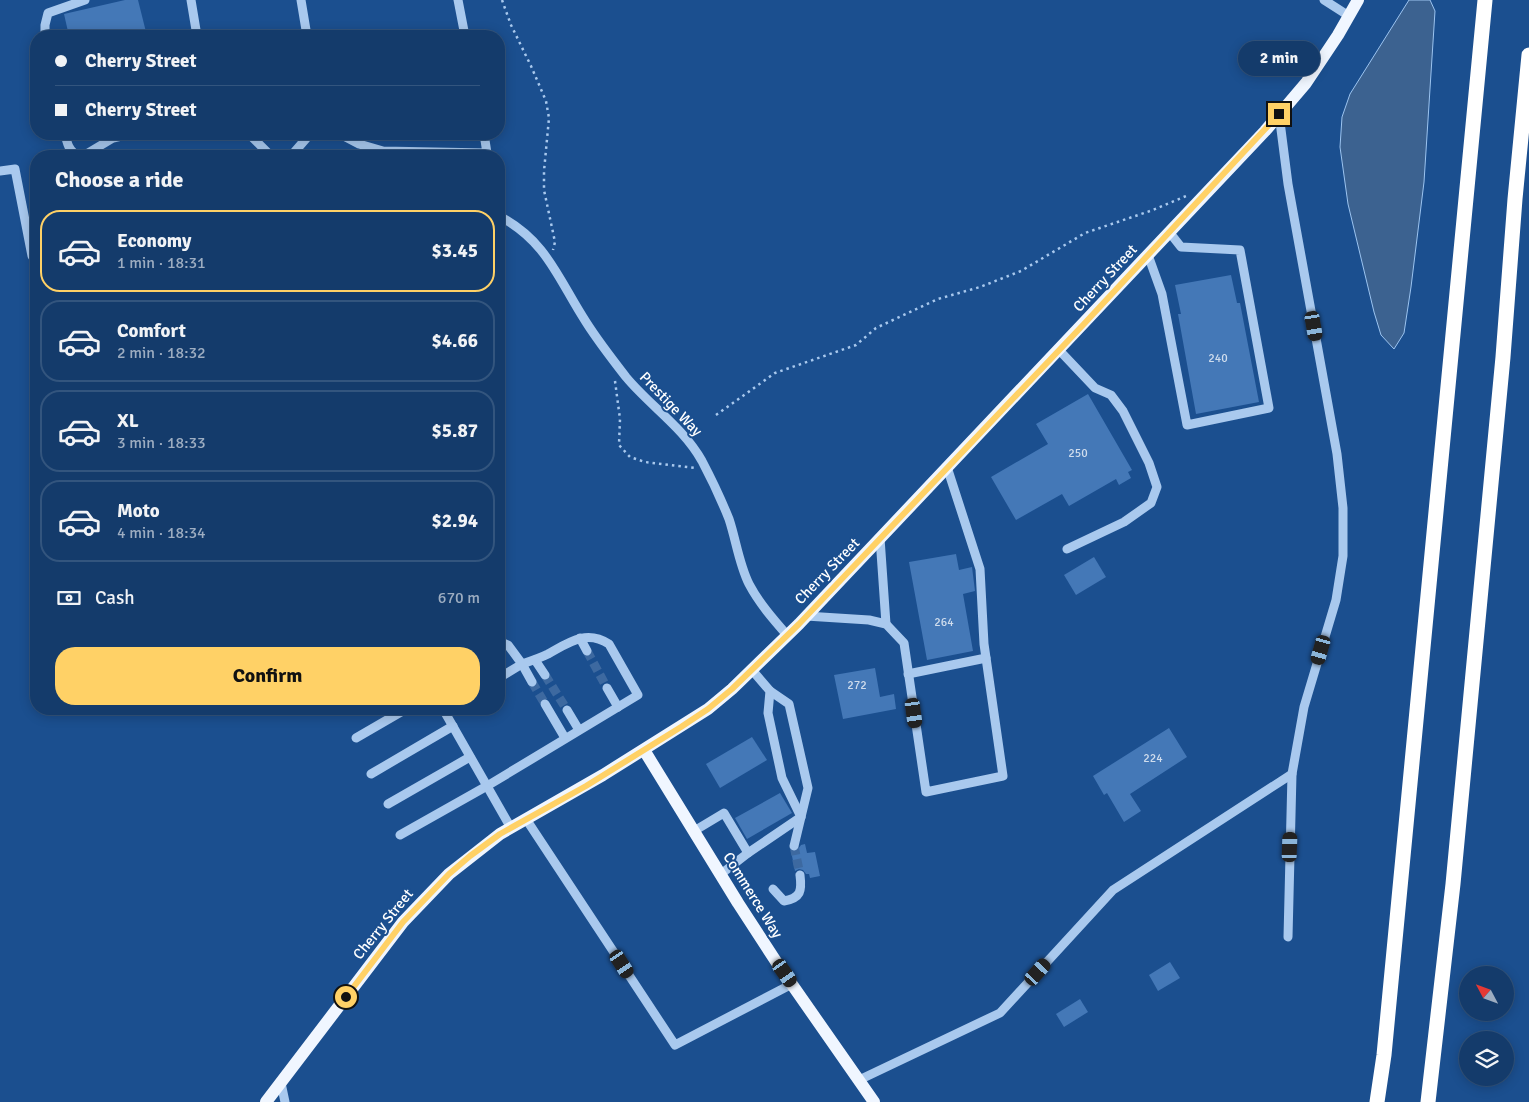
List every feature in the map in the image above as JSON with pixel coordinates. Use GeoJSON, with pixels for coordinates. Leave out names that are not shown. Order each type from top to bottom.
{"type":"FeatureCollection","features":[{"type":"Feature","properties":{"kind":"highway"},"geometry":{"type":"LineString","coordinates":[[1377,1102],[1385,1045],[1485,0]]}},
{"type":"Feature","properties":{"kind":"highway"},"geometry":{"type":"LineString","coordinates":[[1428,1102],[1453,884],[1503,357],[1515,199],[1529,55]]}},
{"type":"Feature","properties":{"kind":"main road","name":"Cherry Street"},"geometry":{"type":"LineString","coordinates":[[266,1102],[378,954],[420,903],[449,874],[470,856],[511,828],[644,750],[708,709],[752,670],[806,616],[1059,350],[1279,114],[1306,83],[1358,0]]}},
{"type":"Feature","properties":{"kind":"main road","name":"Commerce Way"},"geometry":{"type":"LineString","coordinates":[[644,750],[792,984],[874,1102]]}},
{"type":"Feature","properties":{"kind":"street"},"geometry":{"type":"LineString","coordinates":[[45,30],[48,13],[85,0]]}},
{"type":"Feature","properties":{"kind":"street"},"geometry":{"type":"LineString","coordinates":[[190,0],[196,30]]}},
{"type":"Feature","properties":{"kind":"street"},"geometry":{"type":"LineString","coordinates":[[301,0],[306,30]]}},
{"type":"Feature","properties":{"kind":"street"},"geometry":{"type":"LineString","coordinates":[[458,0],[464,30]]}},
{"type":"Feature","properties":{"kind":"street"},"geometry":{"type":"LineString","coordinates":[[1324,0],[1349,16]]}},
{"type":"Feature","properties":{"kind":"street"},"geometry":{"type":"LineString","coordinates":[[1279,114],[1288,184],[1337,454],[1343,508],[1343,556],[1336,600],[1304,707],[1292,774],[1288,937]]}},
{"type":"Feature","properties":{"kind":"street"},"geometry":{"type":"LineString","coordinates":[[93,150],[110,140]]}},
{"type":"Feature","properties":{"kind":"street"},"geometry":{"type":"LineString","coordinates":[[255,140],[265,150]]}},
{"type":"Feature","properties":{"kind":"street"},"geometry":{"type":"LineString","coordinates":[[296,150],[305,140]]}},
{"type":"Feature","properties":{"kind":"street"},"geometry":{"type":"LineString","coordinates":[[351,140],[359,144],[383,150]]}},
{"type":"Feature","properties":{"kind":"street"},"geometry":{"type":"LineString","coordinates":[[0,172],[15,169],[30,246]]}},
{"type":"Feature","properties":{"kind":"street","name":"Prestige Way"},"geometry":{"type":"LineString","coordinates":[[505,220],[534,241],[550,261],[585,321],[613,361],[628,380],[694,447],[717,490],[729,519],[749,584],[763,608],[787,635]]}},
{"type":"Feature","properties":{"kind":"street"},"geometry":{"type":"LineString","coordinates":[[1148,255],[1162,294],[1187,425],[1269,408],[1240,250],[1181,248],[1170,232]]}},
{"type":"Feature","properties":{"kind":"street"},"geometry":{"type":"LineString","coordinates":[[1059,350],[1095,388],[1112,395],[1123,411],[1149,463],[1157,487],[1151,503],[1124,522],[1067,549]]}},
{"type":"Feature","properties":{"kind":"street"},"geometry":{"type":"LineString","coordinates":[[806,616],[869,620],[886,624],[904,642],[926,792],[1003,776],[986,658],[980,569],[947,467]]}},
{"type":"Feature","properties":{"kind":"street"},"geometry":{"type":"LineString","coordinates":[[880,538],[886,624]]}},
{"type":"Feature","properties":{"kind":"street"},"geometry":{"type":"LineString","coordinates":[[400,835],[487,786],[638,695],[609,644],[603,639],[591,637],[580,638],[535,660],[522,664],[505,674]]}},
{"type":"Feature","properties":{"kind":"street"},"geometry":{"type":"LineString","coordinates":[[580,638],[587,651]]}},
{"type":"Feature","properties":{"kind":"street"},"geometry":{"type":"LineString","coordinates":[[505,644],[522,664],[532,682]]}},
{"type":"Feature","properties":{"kind":"street"},"geometry":{"type":"LineString","coordinates":[[908,674],[986,658]]}},
{"type":"Feature","properties":{"kind":"street"},"geometry":{"type":"LineString","coordinates":[[535,660],[545,675]]}},
{"type":"Feature","properties":{"kind":"street"},"geometry":{"type":"LineString","coordinates":[[752,670],[770,691],[789,704],[808,788],[794,846]]}},
{"type":"Feature","properties":{"kind":"street"},"geometry":{"type":"LineString","coordinates":[[607,688],[618,707]]}},
{"type":"Feature","properties":{"kind":"street"},"geometry":{"type":"LineString","coordinates":[[770,691],[768,713],[782,778],[801,817]]}},
{"type":"Feature","properties":{"kind":"street"},"geometry":{"type":"LineString","coordinates":[[545,704],[565,738]]}},
{"type":"Feature","properties":{"kind":"street"},"geometry":{"type":"LineString","coordinates":[[567,710],[578,730]]}},
{"type":"Feature","properties":{"kind":"street"},"geometry":{"type":"LineString","coordinates":[[356,738],[396,715]]}},
{"type":"Feature","properties":{"kind":"street"},"geometry":{"type":"LineString","coordinates":[[447,715],[511,828]]}},
{"type":"Feature","properties":{"kind":"street"},"geometry":{"type":"LineString","coordinates":[[371,774],[453,726]]}},
{"type":"Feature","properties":{"kind":"street"},"geometry":{"type":"LineString","coordinates":[[388,804],[470,757]]}},
{"type":"Feature","properties":{"kind":"street"},"geometry":{"type":"LineString","coordinates":[[859,1080],[1000,1013],[1113,890],[1292,774]]}},
{"type":"Feature","properties":{"kind":"street"},"geometry":{"type":"LineString","coordinates":[[694,831],[724,813],[748,853]]}},
{"type":"Feature","properties":{"kind":"street"},"geometry":{"type":"LineString","coordinates":[[721,874],[801,817]]}},
{"type":"Feature","properties":{"kind":"street"},"geometry":{"type":"LineString","coordinates":[[526,819],[675,1045],[792,984]]}},
{"type":"Feature","properties":{"kind":"street"},"geometry":{"type":"LineString","coordinates":[[773,889],[784,901],[793,899],[799,895],[802,886],[800,875]]}},
{"type":"Feature","properties":{"kind":"street"},"geometry":{"type":"LineString","coordinates":[[281,1083],[285,1102]]}},
{"type":"Feature","properties":{"kind":"path"},"geometry":{"type":"LineString","coordinates":[[502,0],[511,25],[546,101],[549,118],[544,190],[555,242],[550,261]]}},
{"type":"Feature","properties":{"kind":"path"},"geometry":{"type":"LineString","coordinates":[[716,415],[776,372],[856,345],[876,328],[938,299],[1021,271],[1085,233],[1154,210],[1192,193]]}},
{"type":"Feature","properties":{"kind":"path"},"geometry":{"type":"LineString","coordinates":[[613,361],[620,419],[619,445],[630,457],[645,462],[706,470]]}},
{"type":"Feature","properties":{"kind":"water"},"geometry":{"type":"Polygon","coordinates":[[[1409,0],[1430,0],[1435,11],[1424,182],[1404,333],[1394,349],[1381,335],[1374,312],[1348,204],[1340,147],[1342,117],[1350,94],[1409,0]]]}},
{"type":"Feature","properties":{"kind":"building"},"geometry":{"type":"Polygon","coordinates":[[[125,0],[138,0],[146,30],[68,30],[64,14],[125,0]]]}},
{"type":"Feature","properties":{"kind":"building"},"geometry":{"type":"Polygon","coordinates":[[[1231,275],[1237,303],[1240,303],[1259,402],[1196,414],[1178,314],[1181,314],[1175,285],[1231,275]]]}},
{"type":"Feature","properties":{"kind":"building"},"geometry":{"type":"Polygon","coordinates":[[[1088,394],[1132,470],[1128,472],[1131,478],[1119,485],[1116,479],[1069,506],[1062,494],[1016,520],[991,477],[1048,444],[1036,424],[1088,394]]]}},
{"type":"Feature","properties":{"kind":"building"},"geometry":{"type":"Polygon","coordinates":[[[956,554],[959,570],[972,567],[975,591],[963,594],[973,651],[927,660],[909,562],[956,554]]]}},
{"type":"Feature","properties":{"kind":"building"},"geometry":{"type":"Polygon","coordinates":[[[1094,557],[1106,577],[1076,595],[1064,575],[1094,557]]]}},
{"type":"Feature","properties":{"kind":"building"},"geometry":{"type":"Polygon","coordinates":[[[875,668],[880,697],[894,694],[896,709],[843,719],[834,675],[875,668]]]}},
{"type":"Feature","properties":{"kind":"building"},"geometry":{"type":"Polygon","coordinates":[[[1169,728],[1187,757],[1130,794],[1141,811],[1124,822],[1107,793],[1104,795],[1093,776],[1169,728]]]}},
{"type":"Feature","properties":{"kind":"building"},"geometry":{"type":"Polygon","coordinates":[[[752,737],[767,760],[720,788],[706,764],[752,737]]]}},
{"type":"Feature","properties":{"kind":"building"},"geometry":{"type":"Polygon","coordinates":[[[780,793],[792,813],[747,839],[735,818],[780,793]]]}},
{"type":"Feature","properties":{"kind":"building"},"geometry":{"type":"Polygon","coordinates":[[[805,844],[807,853],[815,852],[820,876],[810,878],[809,874],[806,874],[803,870],[795,871],[791,851],[796,852],[801,845],[805,844]]]}},
{"type":"Feature","properties":{"kind":"building"},"geometry":{"type":"Polygon","coordinates":[[[1170,962],[1180,978],[1158,991],[1149,975],[1170,962]]]}},
{"type":"Feature","properties":{"kind":"building"},"geometry":{"type":"Polygon","coordinates":[[[1080,999],[1088,1012],[1064,1027],[1056,1014],[1080,999]]]}},
{"type":"Feature","properties":{"kind":"tunnel"},"geometry":{"type":"LineString","coordinates":[[587,651],[607,688]]}},
{"type":"Feature","properties":{"kind":"tunnel"},"geometry":{"type":"LineString","coordinates":[[545,675],[567,710]]}},
{"type":"Feature","properties":{"kind":"tunnel"},"geometry":{"type":"LineString","coordinates":[[532,682],[545,704]]}},
{"type":"Feature","properties":{"kind":"tunnel"},"geometry":{"type":"LineString","coordinates":[[794,846],[800,875]]}},
{"type":"Feature","properties":{"kind":"route"},"geometry":{"type":"LineString","coordinates":[[346,997],[403,922],[449,874],[470,856],[500,834],[586,786],[681,727],[708,709],[732,689],[799,624],[1219,181],[1279,114]]}}]}
